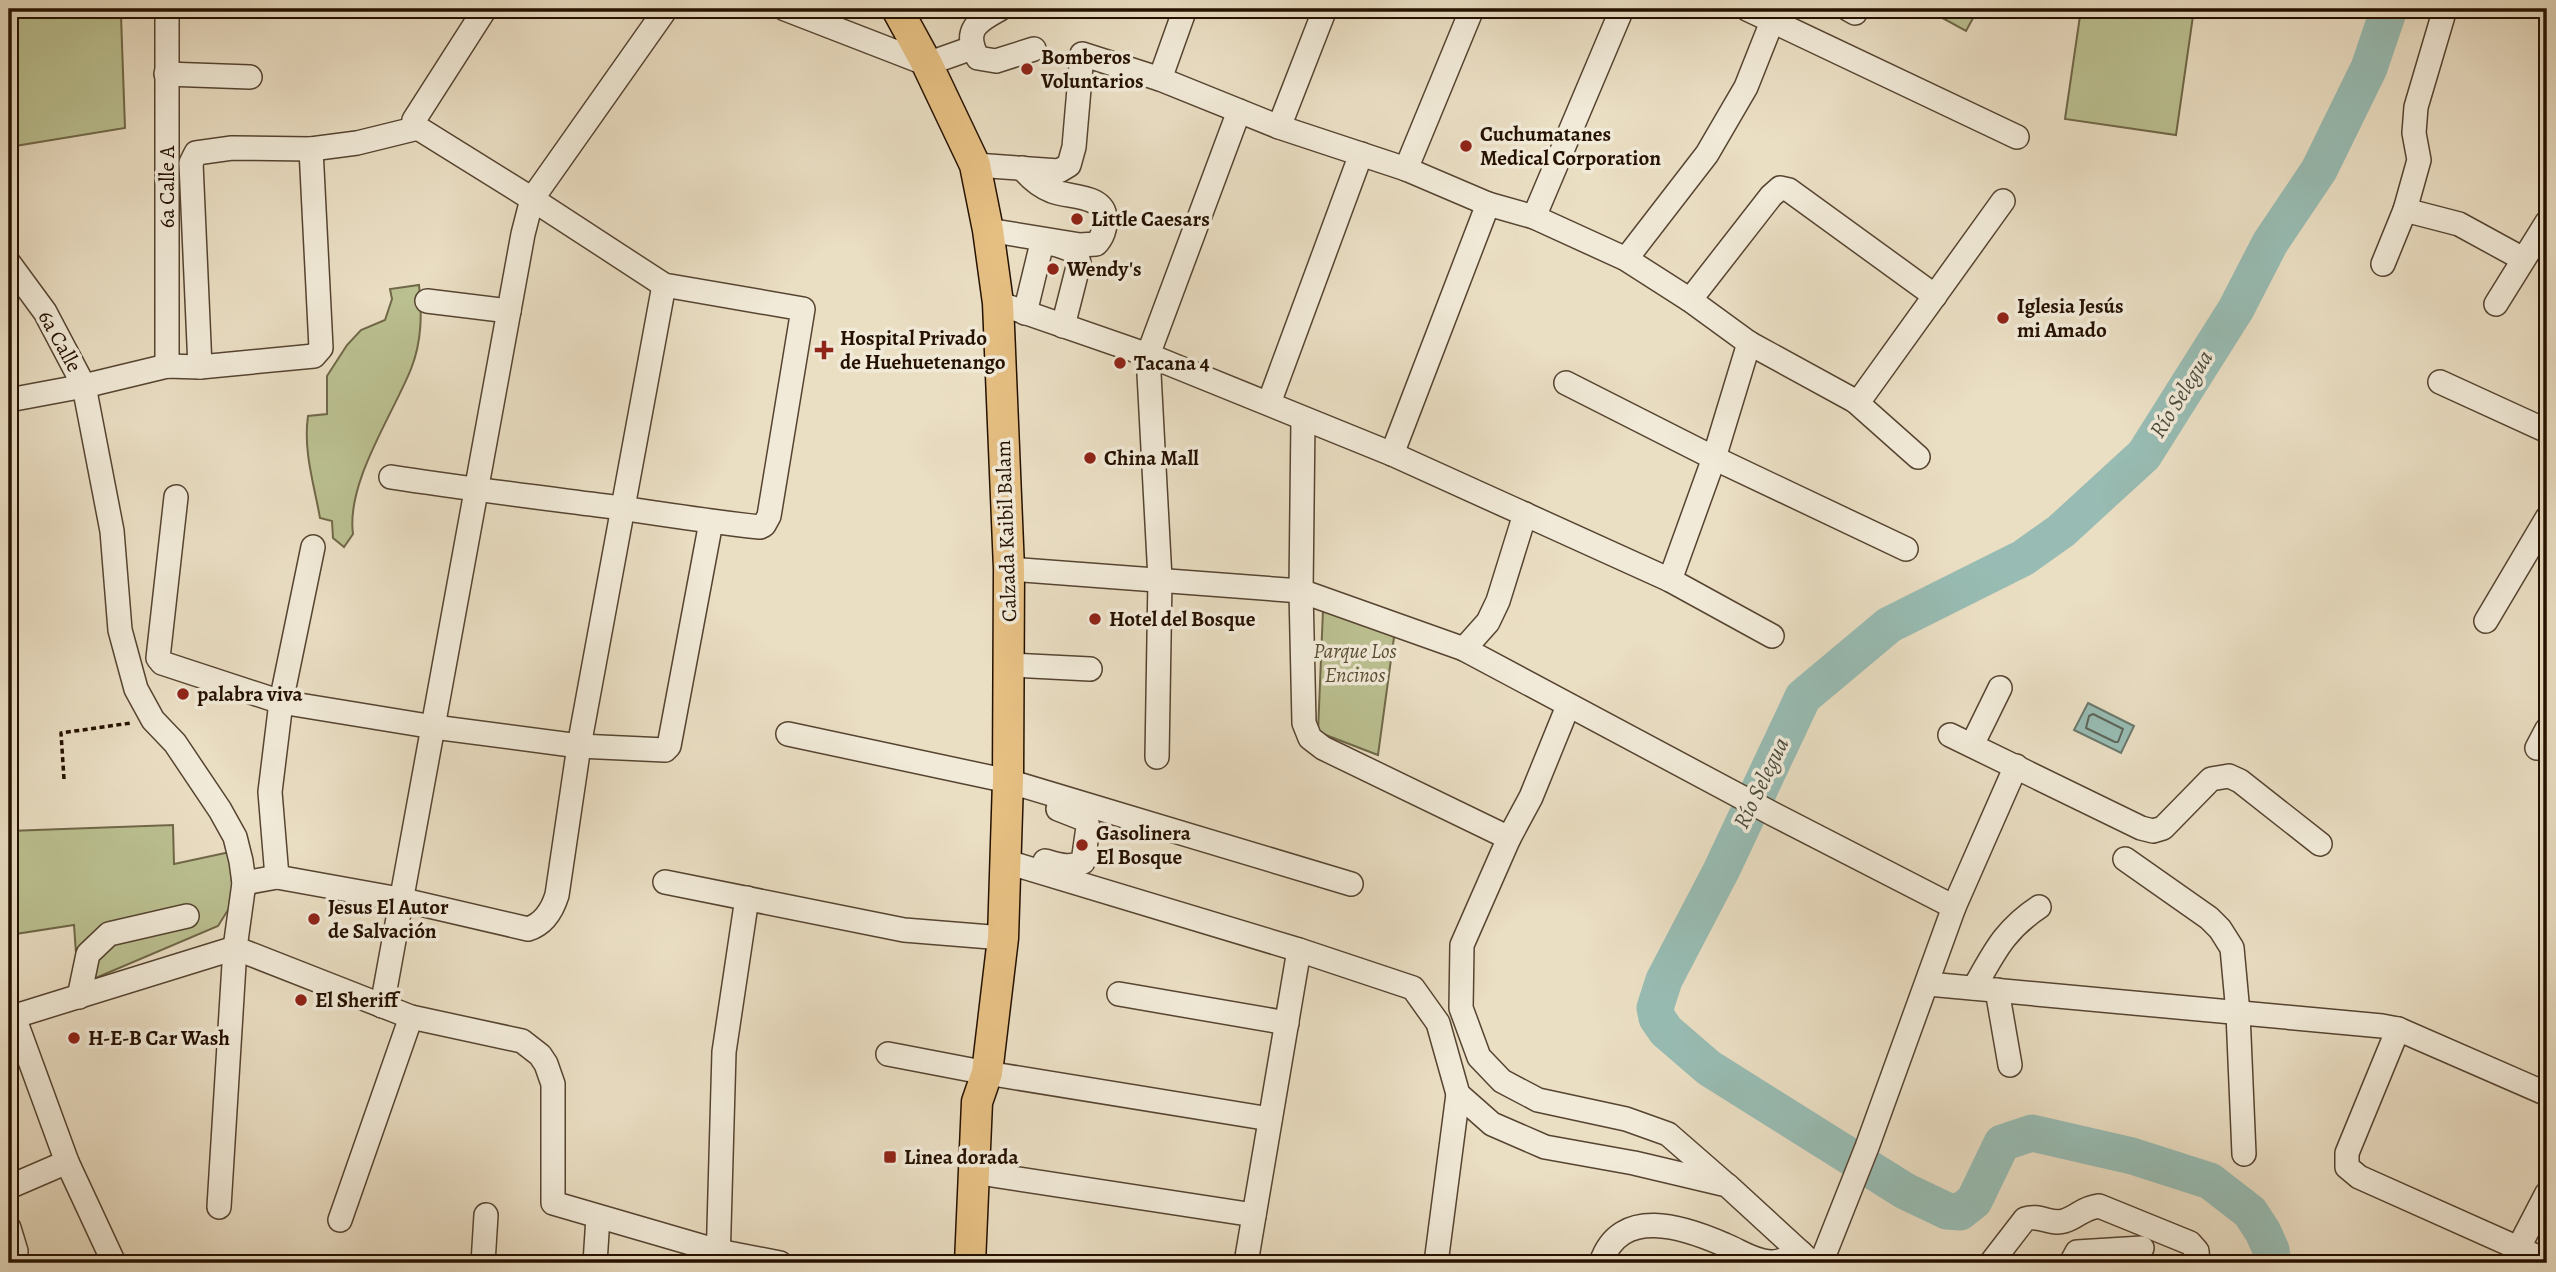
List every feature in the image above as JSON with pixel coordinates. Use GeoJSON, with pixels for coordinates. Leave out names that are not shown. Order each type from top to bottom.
{"type":"FeatureCollection","features":[{"type":"Feature","properties":{"kind":"main road","name":"Calzada Kaibil Balam"},"geometry":{"type":"LineString","coordinates":[[897,9],[927,64],[975,165],[988,230],[1011,308],[1008,788],[1003,938],[987,1073],[977,1102],[970,1263]]}},
{"type":"Feature","properties":{"kind":"main road","name":"Calzada Kaibil Balam"},"geometry":{"type":"LineString","coordinates":[[987,1073],[995,1103],[989,1263]]}},
{"type":"Feature","properties":{"kind":"street","name":"6a Calle A"},"geometry":{"type":"LineString","coordinates":[[167,9],[167,366]]}},
{"type":"Feature","properties":{"kind":"street"},"geometry":{"type":"LineString","coordinates":[[391,477],[475,491],[621,508],[711,522],[760,527],[768,520],[804,311],[802,308],[664,285],[418,128],[414,120],[485,9]]}},
{"type":"Feature","properties":{"kind":"street"},"geometry":{"type":"LineString","coordinates":[[382,1006],[475,491],[533,199],[666,9]]}},
{"type":"Feature","properties":{"kind":"street"},"geometry":{"type":"LineString","coordinates":[[1000,9],[977,22],[972,31],[972,48],[978,58],[996,61],[1034,49]]}},
{"type":"Feature","properties":{"kind":"street"},"geometry":{"type":"LineString","coordinates":[[1160,79],[1185,9]]}},
{"type":"Feature","properties":{"kind":"street"},"geometry":{"type":"LineString","coordinates":[[1279,127],[1325,9]]}},
{"type":"Feature","properties":{"kind":"street"},"geometry":{"type":"LineString","coordinates":[[1406,169],[1472,9]]}},
{"type":"Feature","properties":{"kind":"street"},"geometry":{"type":"LineString","coordinates":[[1534,217],[1622,9]]}},
{"type":"Feature","properties":{"kind":"street"},"geometry":{"type":"LineString","coordinates":[[1747,9],[2017,136]]}},
{"type":"Feature","properties":{"kind":"street"},"geometry":{"type":"LineString","coordinates":[[1848,9],[1855,13],[1857,9]]}},
{"type":"Feature","properties":{"kind":"street"},"geometry":{"type":"LineString","coordinates":[[2383,264],[2405,210],[2419,160],[2414,133],[2416,107],[2445,9]]}},
{"type":"Feature","properties":{"kind":"street"},"geometry":{"type":"LineString","coordinates":[[799,11],[927,64],[972,48]]}},
{"type":"Feature","properties":{"kind":"street"},"geometry":{"type":"LineString","coordinates":[[1626,259],[1707,154],[1746,88],[1773,19]]}},
{"type":"Feature","properties":{"kind":"street"},"geometry":{"type":"LineString","coordinates":[[975,165],[1059,171],[1069,164],[1074,147],[1082,54],[1160,79],[1279,127],[1406,169],[1488,204],[1534,217],[1626,259],[1690,300],[1749,343],[1855,401],[1918,457]]}},
{"type":"Feature","properties":{"kind":"street"},"geometry":{"type":"LineString","coordinates":[[166,74],[250,77]]}},
{"type":"Feature","properties":{"kind":"street"},"geometry":{"type":"LineString","coordinates":[[1157,757],[1160,579],[1148,355],[1238,111]]}},
{"type":"Feature","properties":{"kind":"street"},"geometry":{"type":"LineString","coordinates":[[201,366],[191,163],[196,153],[232,148],[311,149],[357,143],[418,128]]}},
{"type":"Feature","properties":{"kind":"street"},"geometry":{"type":"LineString","coordinates":[[9,400],[85,386],[167,366],[201,366],[314,356],[320,352],[311,149]]}},
{"type":"Feature","properties":{"kind":"street"},"geometry":{"type":"LineString","coordinates":[[1269,403],[1362,154]]}},
{"type":"Feature","properties":{"kind":"street"},"geometry":{"type":"LineString","coordinates":[[988,230],[1080,245],[1096,244],[1100,240],[1106,224],[1105,213],[1098,204],[1055,193],[1040,186],[1022,168]]}},
{"type":"Feature","properties":{"kind":"street"},"geometry":{"type":"LineString","coordinates":[[1690,300],[1780,188],[1789,190],[1935,296]]}},
{"type":"Feature","properties":{"kind":"street"},"geometry":{"type":"LineString","coordinates":[[1855,401],[1862,397],[2003,201]]}},
{"type":"Feature","properties":{"kind":"street"},"geometry":{"type":"LineString","coordinates":[[1392,454],[1488,204]]}},
{"type":"Feature","properties":{"kind":"street"},"geometry":{"type":"LineString","coordinates":[[2405,210],[2459,224],[2523,259]]}},
{"type":"Feature","properties":{"kind":"street"},"geometry":{"type":"LineString","coordinates":[[2496,304],[2547,222]]}},
{"type":"Feature","properties":{"kind":"street"},"geometry":{"type":"LineString","coordinates":[[1063,326],[1079,263],[1076,252],[1045,243],[1011,308],[1063,326],[1148,355],[1392,454],[1670,580],[1772,636]]}},
{"type":"Feature","properties":{"kind":"street","name":"6a Calle"},"geometry":{"type":"LineString","coordinates":[[9,263],[20,295],[45,312],[85,386],[112,531],[120,630],[136,689],[153,720],[175,743],[208,790],[235,837],[244,883],[235,948],[219,1207]]}},
{"type":"Feature","properties":{"kind":"street"},"geometry":{"type":"LineString","coordinates":[[244,883],[277,877],[400,899],[528,929],[545,918],[557,895],[579,746],[664,285]]}},
{"type":"Feature","properties":{"kind":"street"},"geometry":{"type":"LineString","coordinates":[[428,301],[509,311]]}},
{"type":"Feature","properties":{"kind":"street"},"geometry":{"type":"LineString","coordinates":[[1670,580],[1714,458],[1749,343]]}},
{"type":"Feature","properties":{"kind":"street"},"geometry":{"type":"LineString","coordinates":[[2440,382],[2547,432]]}},
{"type":"Feature","properties":{"kind":"street"},"geometry":{"type":"LineString","coordinates":[[1566,383],[1714,458],[1906,549]]}},
{"type":"Feature","properties":{"kind":"street"},"geometry":{"type":"LineString","coordinates":[[1303,419],[1301,591],[1304,723],[1310,738],[1322,748],[1508,838]]}},
{"type":"Feature","properties":{"kind":"street"},"geometry":{"type":"LineString","coordinates":[[176,497],[159,660],[281,702],[434,727],[579,746],[665,750],[669,746],[711,522]]}},
{"type":"Feature","properties":{"kind":"street"},"geometry":{"type":"LineString","coordinates":[[1464,649],[1488,622],[1498,601],[1525,514]]}},
{"type":"Feature","properties":{"kind":"street"},"geometry":{"type":"LineString","coordinates":[[2486,621],[2547,518]]}},
{"type":"Feature","properties":{"kind":"street"},"geometry":{"type":"LineString","coordinates":[[277,877],[270,792],[281,702],[313,547]]}},
{"type":"Feature","properties":{"kind":"street"},"geometry":{"type":"LineString","coordinates":[[1009,569],[1301,591],[1464,649],[1773,814],[1955,907]]}},
{"type":"Feature","properties":{"kind":"street"},"geometry":{"type":"LineString","coordinates":[[1009,665],[1090,669]]}},
{"type":"Feature","properties":{"kind":"street"},"geometry":{"type":"LineString","coordinates":[[1972,745],[2000,688]]}},
{"type":"Feature","properties":{"kind":"street"},"geometry":{"type":"LineString","coordinates":[[1568,706],[1531,797],[1508,838],[1462,945],[1461,1008],[1479,1057],[1502,1082],[1538,1100],[1626,1119],[1668,1134],[1811,1260]]}},
{"type":"Feature","properties":{"kind":"street"},"geometry":{"type":"LineString","coordinates":[[788,734],[1008,788],[1351,884]]}},
{"type":"Feature","properties":{"kind":"street"},"geometry":{"type":"LineString","coordinates":[[1950,735],[2141,828],[2153,831],[2163,828],[2211,779],[2229,776],[2240,780],[2320,845]]}},
{"type":"Feature","properties":{"kind":"street"},"geometry":{"type":"LineString","coordinates":[[1811,1260],[1855,1176],[1955,907],[2016,766]]}},
{"type":"Feature","properties":{"kind":"street"},"geometry":{"type":"LineString","coordinates":[[1004,854],[1074,867],[1083,862],[1088,827],[1086,820],[1060,803]]}},
{"type":"Feature","properties":{"kind":"street"},"geometry":{"type":"LineString","coordinates":[[1004,854],[1413,988],[1438,1023],[1458,1094],[1436,1263]]}},
{"type":"Feature","properties":{"kind":"street"},"geometry":{"type":"LineString","coordinates":[[2125,859],[2209,918],[2232,948],[2238,1013],[2244,1154]]}},
{"type":"Feature","properties":{"kind":"street"},"geometry":{"type":"LineString","coordinates":[[665,882],[904,930],[1003,938]]}},
{"type":"Feature","properties":{"kind":"street"},"geometry":{"type":"LineString","coordinates":[[718,1257],[724,1052],[747,898]]}},
{"type":"Feature","properties":{"kind":"street"},"geometry":{"type":"LineString","coordinates":[[2010,1065],[1985,989],[2002,939],[2018,921],[2039,907]]}},
{"type":"Feature","properties":{"kind":"street"},"geometry":{"type":"LineString","coordinates":[[79,996],[89,954],[109,934],[187,916]]}},
{"type":"Feature","properties":{"kind":"street"},"geometry":{"type":"LineString","coordinates":[[114,1263],[67,1162],[12,1018],[235,948],[411,1017],[522,1041],[540,1055],[546,1064],[554,1090],[552,1200],[556,1206],[718,1257],[780,1263]]}},
{"type":"Feature","properties":{"kind":"street"},"geometry":{"type":"LineString","coordinates":[[1246,1263],[1299,950]]}},
{"type":"Feature","properties":{"kind":"street"},"geometry":{"type":"LineString","coordinates":[[1928,984],[2382,1026],[2398,1029],[2547,1094]]}},
{"type":"Feature","properties":{"kind":"street"},"geometry":{"type":"LineString","coordinates":[[1119,995],[1287,1023]]}},
{"type":"Feature","properties":{"kind":"street"},"geometry":{"type":"LineString","coordinates":[[340,1220],[411,1017]]}},
{"type":"Feature","properties":{"kind":"street"},"geometry":{"type":"LineString","coordinates":[[2398,1029],[2347,1153],[2347,1167],[2359,1177],[2547,1261]]}},
{"type":"Feature","properties":{"kind":"street"},"geometry":{"type":"LineString","coordinates":[[888,1054],[987,1073],[1270,1119]]}},
{"type":"Feature","properties":{"kind":"street"},"geometry":{"type":"LineString","coordinates":[[1458,1094],[1492,1124],[1545,1147],[1634,1163],[1727,1185]]}},
{"type":"Feature","properties":{"kind":"street"},"geometry":{"type":"LineString","coordinates":[[9,1187],[67,1162]]}},
{"type":"Feature","properties":{"kind":"street"},"geometry":{"type":"LineString","coordinates":[[992,1175],[1254,1215]]}},
{"type":"Feature","properties":{"kind":"street"},"geometry":{"type":"LineString","coordinates":[[2519,1247],[2547,1193]]}},
{"type":"Feature","properties":{"kind":"street"},"geometry":{"type":"LineString","coordinates":[[1991,1263],[2025,1219],[2033,1216],[2056,1222],[2065,1221],[2087,1207],[2099,1206],[2143,1246]]}},
{"type":"Feature","properties":{"kind":"street"},"geometry":{"type":"LineString","coordinates":[[482,1263],[486,1215]]}},
{"type":"Feature","properties":{"kind":"street"},"geometry":{"type":"LineString","coordinates":[[595,1263],[597,1217]]}},
{"type":"Feature","properties":{"kind":"street"},"geometry":{"type":"LineString","coordinates":[[1601,1263],[1616,1238],[1636,1226],[1664,1226],[1686,1231],[1752,1258],[1773,1262],[1811,1260]]}},
{"type":"Feature","properties":{"kind":"street"},"geometry":{"type":"LineString","coordinates":[[9,1227],[16,1251],[15,1263]]}},
{"type":"Feature","properties":{"kind":"street"},"geometry":{"type":"LineString","coordinates":[[2071,1263],[2077,1252],[2190,1243],[2197,1251],[2198,1263]]}},
{"type":"Feature","properties":{"kind":"path"},"geometry":{"type":"LineString","coordinates":[[64,779],[61,733],[153,720]]}},
{"type":"Feature","properties":{"kind":"green space"},"geometry":{"type":"Polygon","coordinates":[[[9,9],[112,9],[113,16],[121,16],[125,128],[9,147],[9,9]]]}},
{"type":"Feature","properties":{"kind":"green space"},"geometry":{"type":"Polygon","coordinates":[[[1926,9],[1978,9],[1966,31],[1926,9]]]}},
{"type":"Feature","properties":{"kind":"green space"},"geometry":{"type":"Polygon","coordinates":[[[2081,9],[2194,9],[2176,135],[2065,119],[2081,9]]]}},
{"type":"Feature","properties":{"kind":"green space"},"geometry":{"type":"Polygon","coordinates":[[[419,285],[420,327],[415,359],[363,472],[356,493],[353,534],[344,547],[333,538],[332,521],[320,518],[308,455],[308,416],[327,414],[327,376],[347,345],[361,330],[385,320],[392,299],[390,289],[419,285]]]}},
{"type":"Feature","properties":{"kind":"green space","name":"Parque Los Encinos"},"geometry":{"type":"Polygon","coordinates":[[[1323,610],[1395,630],[1378,755],[1318,732],[1323,610]]]}},
{"type":"Feature","properties":{"kind":"green space"},"geometry":{"type":"Polygon","coordinates":[[[173,825],[174,864],[230,852],[233,902],[218,926],[98,977],[78,981],[74,925],[9,935],[9,831],[173,825]]]}},
{"type":"Feature","properties":{"kind":"water"},"geometry":{"type":"Polygon","coordinates":[[[2088,703],[2134,726],[2121,753],[2074,730],[2088,703]]]}},
{"type":"Feature","properties":{"kind":"waterway","name":"Río Selegua"},"geometry":{"type":"LineString","coordinates":[[2273,1263],[2263,1232],[2250,1212],[2210,1181],[2132,1156],[2032,1133],[2002,1143],[1974,1201],[1960,1212],[1947,1211],[1905,1191],[1709,1068],[1666,1031],[1657,1018],[1655,1008],[1664,980],[1721,871],[1803,697],[1889,625],[2023,558],[2061,531],[2144,455],[2236,309],[2270,243],[2319,170],[2369,68],[2389,9]]}},
{"type":"Feature","properties":{"kind":"place","name":"Bomberos Voluntarios"},"geometry":{"type":"Point","coordinates":[1027,69]}},
{"type":"Feature","properties":{"kind":"place","name":"Cuchumatanes Medical Corporation"},"geometry":{"type":"Point","coordinates":[1466,146]}},
{"type":"Feature","properties":{"kind":"place","name":"Little Caesars"},"geometry":{"type":"Point","coordinates":[1077,219]}},
{"type":"Feature","properties":{"kind":"place","name":"Wendy's"},"geometry":{"type":"Point","coordinates":[1053,269]}},
{"type":"Feature","properties":{"kind":"place","name":"Iglesia Jesús mi Amado"},"geometry":{"type":"Point","coordinates":[2003,318]}},
{"type":"Feature","properties":{"kind":"place","name":"Hospital Privado de Huehuetenango"},"geometry":{"type":"Point","coordinates":[824,350]}},
{"type":"Feature","properties":{"kind":"place","name":"Tacana 4"},"geometry":{"type":"Point","coordinates":[1120,363]}},
{"type":"Feature","properties":{"kind":"place","name":"China Mall"},"geometry":{"type":"Point","coordinates":[1090,458]}},
{"type":"Feature","properties":{"kind":"place","name":"Hotel del Bosque"},"geometry":{"type":"Point","coordinates":[1095,619]}},
{"type":"Feature","properties":{"kind":"place","name":"palabra viva"},"geometry":{"type":"Point","coordinates":[183,694]}},
{"type":"Feature","properties":{"kind":"place","name":"Gasolinera El Bosque"},"geometry":{"type":"Point","coordinates":[1082,845]}},
{"type":"Feature","properties":{"kind":"place","name":"Jesus El Autor de Salvación"},"geometry":{"type":"Point","coordinates":[314,919]}},
{"type":"Feature","properties":{"kind":"place","name":"El Sheriff"},"geometry":{"type":"Point","coordinates":[301,1000]}},
{"type":"Feature","properties":{"kind":"place","name":"H-E-B Car Wash"},"geometry":{"type":"Point","coordinates":[74,1038]}},
{"type":"Feature","properties":{"kind":"place","name":"Linea dorada"},"geometry":{"type":"Point","coordinates":[890,1157]}}]}
